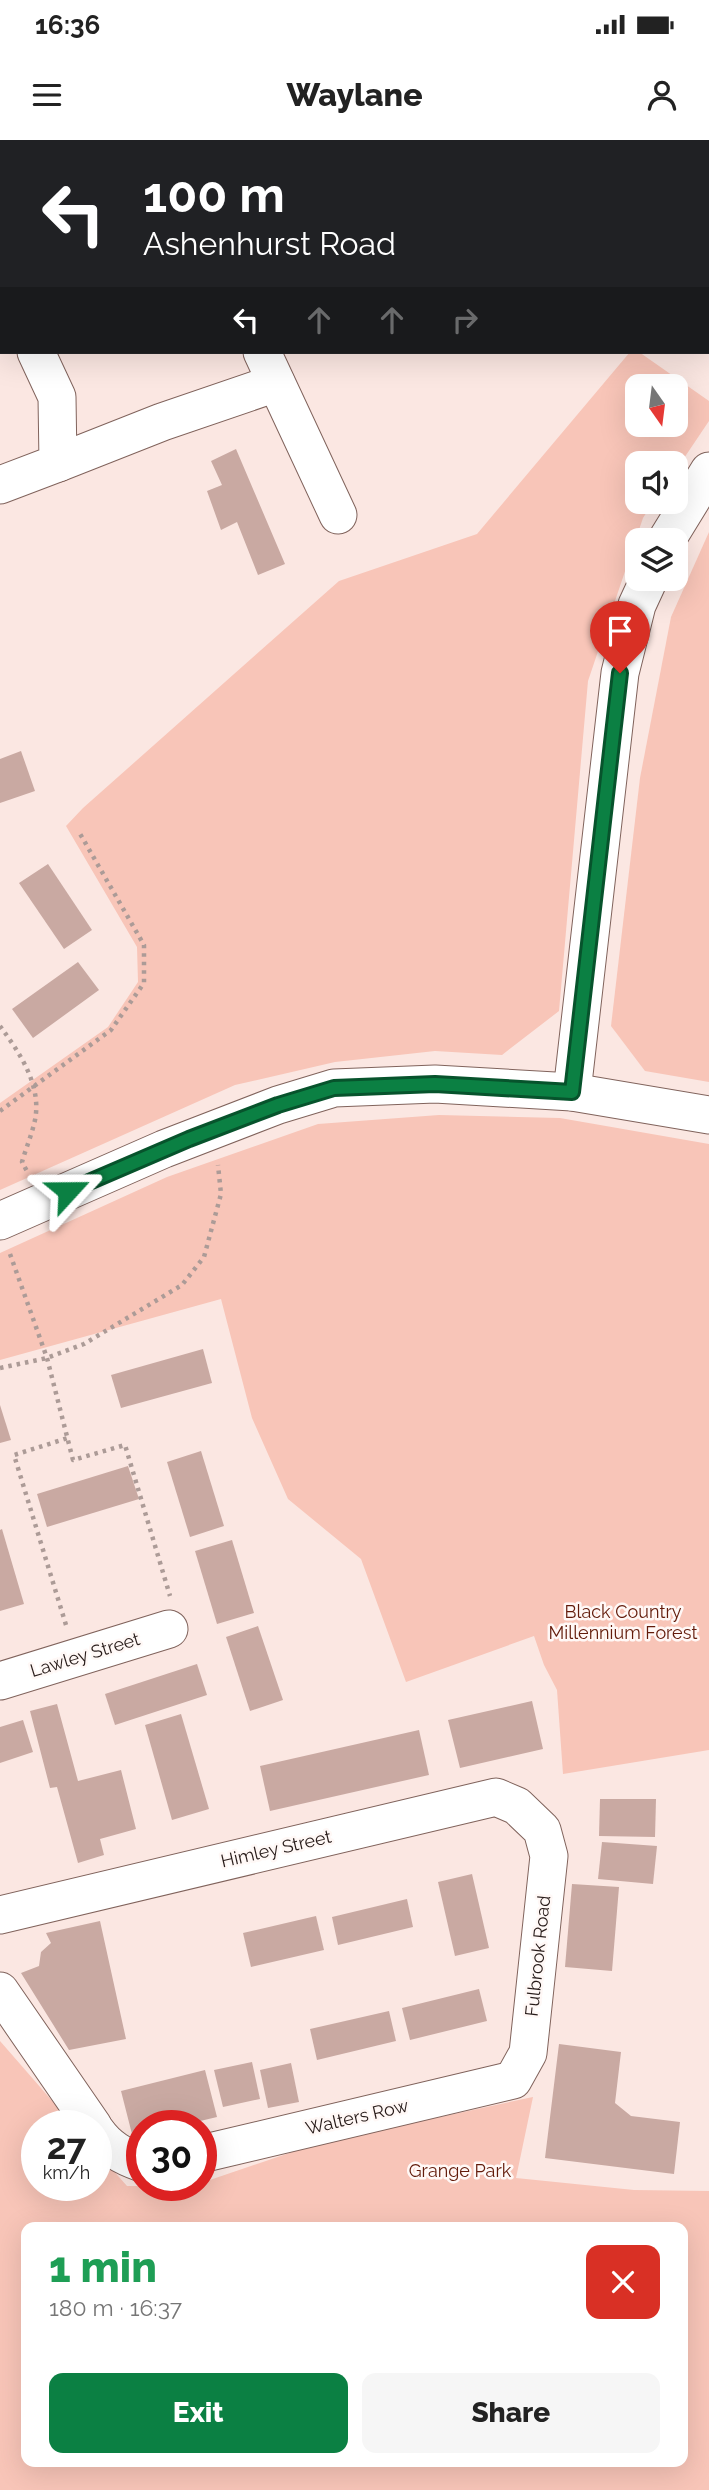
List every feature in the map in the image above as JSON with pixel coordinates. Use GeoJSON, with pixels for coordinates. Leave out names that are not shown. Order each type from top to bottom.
{"type":"FeatureCollection","features":[{"type":"Feature","properties":{"kind":"street"},"geometry":{"type":"LineString","coordinates":[[37,354],[57,397],[58,463]]}},
{"type":"Feature","properties":{"kind":"street"},"geometry":{"type":"LineString","coordinates":[[0,485],[162,422],[269,367],[338,515]]}},
{"type":"Feature","properties":{"kind":"street"},"geometry":{"type":"LineString","coordinates":[[674,528],[709,471]]}},
{"type":"Feature","properties":{"kind":"street"},"geometry":{"type":"LineString","coordinates":[[572,1092],[620,673],[637,604],[643,591]]}},
{"type":"Feature","properties":{"kind":"street"},"geometry":{"type":"LineString","coordinates":[[5,1237],[44,1201],[214,1129],[334,1088],[435,1084],[572,1092],[709,1115]]}},
{"type":"Feature","properties":{"kind":"street","name":"Lawley Street"},"geometry":{"type":"LineString","coordinates":[[0,1681],[169,1629]]}},
{"type":"Feature","properties":{"kind":"street","name":"Himley Street"},"geometry":{"type":"LineString","coordinates":[[0,1915],[496,1797],[517,1806],[542,1830]]}},
{"type":"Feature","properties":{"kind":"street","name":"Fulbrook Road"},"geometry":{"type":"LineString","coordinates":[[513,2080],[528,2053],[549,1856],[542,1830]]}},
{"type":"Feature","properties":{"kind":"street"},"geometry":{"type":"LineString","coordinates":[[0,1992],[82,2110]]}},
{"type":"Feature","properties":{"kind":"street","name":"Walters Row"},"geometry":{"type":"LineString","coordinates":[[217,2150],[513,2080]]}},
{"type":"Feature","properties":{"kind":"path"},"geometry":{"type":"LineString","coordinates":[[0,1111],[111,1030],[144,983],[144,945],[79,832]]}},
{"type":"Feature","properties":{"kind":"path"},"geometry":{"type":"LineString","coordinates":[[0,1026],[20,1053],[34,1087],[36,1117],[22,1162],[44,1201]]}},
{"type":"Feature","properties":{"kind":"path"},"geometry":{"type":"LineString","coordinates":[[0,1368],[47,1358],[83,1344],[182,1285],[204,1257],[221,1194],[214,1129]]}},
{"type":"Feature","properties":{"kind":"path"},"geometry":{"type":"LineString","coordinates":[[5,1237],[47,1358],[73,1460],[125,1445],[179,1627],[169,1629]]}},
{"type":"Feature","properties":{"kind":"path"},"geometry":{"type":"LineString","coordinates":[[68,1438],[15,1455],[56,1599],[78,1658]]}},
{"type":"Feature","properties":{"kind":"green space"},"geometry":{"type":"Polygon","coordinates":[[[628,354],[642,354],[670,374],[625,374],[625,438],[688,438],[688,386],[709,401],[709,421],[688,452],[625,451],[625,514],[646,514],[640,528],[625,528],[625,571],[588,681],[559,1011],[502,1055],[435,1051],[335,1062],[235,1085],[0,1190],[0,1103],[108,1027],[138,982],[137,947],[66,826],[339,581],[477,534],[628,354]]]}},
{"type":"Feature","properties":{"kind":"green space"},"geometry":{"type":"Polygon","coordinates":[[[709,532],[709,1082],[645,1071],[611,1026],[640,778],[671,617],[683,591],[688,591],[688,579],[709,532]]]}},
{"type":"Feature","properties":{"kind":"green space","name":"Black Country Millennium Forest"},"geometry":{"type":"Polygon","coordinates":[[[439,1115],[560,1118],[709,1144],[709,1750],[563,1774],[557,1690],[544,1665],[534,1636],[406,1682],[361,1559],[288,1499],[252,1418],[221,1299],[0,1360],[0,1253],[167,1177],[318,1124],[439,1115]]]}},
{"type":"Feature","properties":{"kind":"green space","name":"Grange Park"},"geometry":{"type":"Polygon","coordinates":[[[0,2041],[60,2110],[21,2110],[21,2201],[112,2201],[112,2169],[126,2185],[126,2201],[217,2201],[217,2178],[319,2143],[533,2097],[516,2178],[634,2190],[709,2191],[709,2490],[0,2490],[0,2041]]]}},
{"type":"Feature","properties":{"kind":"building"},"geometry":{"type":"Polygon","coordinates":[[[236,449],[285,564],[258,575],[237,522],[221,530],[207,491],[222,485],[211,461],[236,449]]]}},
{"type":"Feature","properties":{"kind":"building"},"geometry":{"type":"Polygon","coordinates":[[[21,751],[35,791],[0,803],[0,759],[21,751]]]}},
{"type":"Feature","properties":{"kind":"building"},"geometry":{"type":"Polygon","coordinates":[[[48,864],[92,930],[64,949],[19,883],[48,864]]]}},
{"type":"Feature","properties":{"kind":"building"},"geometry":{"type":"Polygon","coordinates":[[[78,962],[99,990],[33,1038],[12,1009],[78,962]]]}},
{"type":"Feature","properties":{"kind":"building"},"geometry":{"type":"Polygon","coordinates":[[[203,1349],[212,1383],[121,1408],[111,1375],[203,1349]]]}},
{"type":"Feature","properties":{"kind":"building"},"geometry":{"type":"Polygon","coordinates":[[[0,1405],[11,1440],[0,1443],[0,1405]]]}},
{"type":"Feature","properties":{"kind":"building"},"geometry":{"type":"Polygon","coordinates":[[[201,1451],[224,1526],[190,1537],[167,1462],[201,1451]]]}},
{"type":"Feature","properties":{"kind":"building"},"geometry":{"type":"Polygon","coordinates":[[[128,1466],[139,1499],[47,1527],[37,1494],[128,1466]]]}},
{"type":"Feature","properties":{"kind":"building"},"geometry":{"type":"Polygon","coordinates":[[[2,1529],[24,1604],[0,1611],[0,1530],[2,1529]]]}},
{"type":"Feature","properties":{"kind":"building"},"geometry":{"type":"Polygon","coordinates":[[[232,1540],[254,1613],[217,1624],[195,1551],[232,1540]]]}},
{"type":"Feature","properties":{"kind":"building"},"geometry":{"type":"Polygon","coordinates":[[[258,1626],[283,1700],[250,1711],[226,1637],[258,1626]]]}},
{"type":"Feature","properties":{"kind":"building"},"geometry":{"type":"Polygon","coordinates":[[[197,1664],[207,1695],[115,1725],[105,1694],[197,1664]]]}},
{"type":"Feature","properties":{"kind":"building"},"geometry":{"type":"Polygon","coordinates":[[[532,1701],[543,1749],[460,1768],[448,1720],[532,1701]]]}},
{"type":"Feature","properties":{"kind":"building"},"geometry":{"type":"Polygon","coordinates":[[[57,1704],[78,1781],[121,1770],[136,1829],[100,1839],[104,1855],[78,1863],[57,1787],[50,1788],[30,1711],[57,1704]]]}},
{"type":"Feature","properties":{"kind":"building"},"geometry":{"type":"Polygon","coordinates":[[[181,1714],[209,1809],[172,1820],[145,1725],[181,1714]]]}},
{"type":"Feature","properties":{"kind":"building"},"geometry":{"type":"Polygon","coordinates":[[[23,1720],[33,1752],[0,1763],[0,1727],[23,1720]]]}},
{"type":"Feature","properties":{"kind":"building"},"geometry":{"type":"Polygon","coordinates":[[[419,1730],[429,1775],[270,1811],[260,1766],[419,1730]]]}},
{"type":"Feature","properties":{"kind":"building"},"geometry":{"type":"Polygon","coordinates":[[[600,1799],[656,1799],[655,1837],[599,1836],[600,1799]]]}},
{"type":"Feature","properties":{"kind":"building"},"geometry":{"type":"Polygon","coordinates":[[[602,1842],[657,1846],[653,1884],[598,1879],[602,1842]]]}},
{"type":"Feature","properties":{"kind":"building"},"geometry":{"type":"Polygon","coordinates":[[[472,1874],[489,1948],[455,1956],[438,1882],[472,1874]]]}},
{"type":"Feature","properties":{"kind":"building"},"geometry":{"type":"Polygon","coordinates":[[[572,1884],[619,1887],[612,1971],[565,1967],[572,1884]]]}},
{"type":"Feature","properties":{"kind":"building"},"geometry":{"type":"Polygon","coordinates":[[[407,1899],[413,1927],[338,1945],[332,1917],[407,1899]]]}},
{"type":"Feature","properties":{"kind":"building"},"geometry":{"type":"Polygon","coordinates":[[[316,1916],[324,1950],[251,1967],[243,1933],[316,1916]]]}},
{"type":"Feature","properties":{"kind":"building"},"geometry":{"type":"Polygon","coordinates":[[[100,1921],[126,2039],[69,2050],[21,1973],[39,1966],[41,1952],[51,1943],[46,1933],[100,1921]]]}},
{"type":"Feature","properties":{"kind":"building"},"geometry":{"type":"Polygon","coordinates":[[[479,1989],[487,2021],[410,2040],[402,2008],[479,1989]]]}},
{"type":"Feature","properties":{"kind":"building"},"geometry":{"type":"Polygon","coordinates":[[[389,2011],[396,2041],[317,2060],[310,2029],[389,2011]]]}},
{"type":"Feature","properties":{"kind":"building"},"geometry":{"type":"Polygon","coordinates":[[[559,2044],[621,2052],[615,2103],[631,2116],[680,2122],[674,2174],[545,2158],[559,2044]]]}},
{"type":"Feature","properties":{"kind":"building"},"geometry":{"type":"Polygon","coordinates":[[[252,2062],[260,2099],[223,2107],[214,2070],[252,2062]]]}},
{"type":"Feature","properties":{"kind":"building"},"geometry":{"type":"Polygon","coordinates":[[[291,2063],[299,2102],[268,2108],[260,2070],[291,2063]]]}},
{"type":"Feature","properties":{"kind":"building"},"geometry":{"type":"Polygon","coordinates":[[[205,2070],[215,2110],[126,2111],[121,2091],[205,2070]]]}},
{"type":"Feature","properties":{"kind":"route"},"geometry":{"type":"LineString","coordinates":[[68,1191],[189,1139],[278,1105],[334,1088],[435,1084],[572,1092],[620,673]]}}]}
